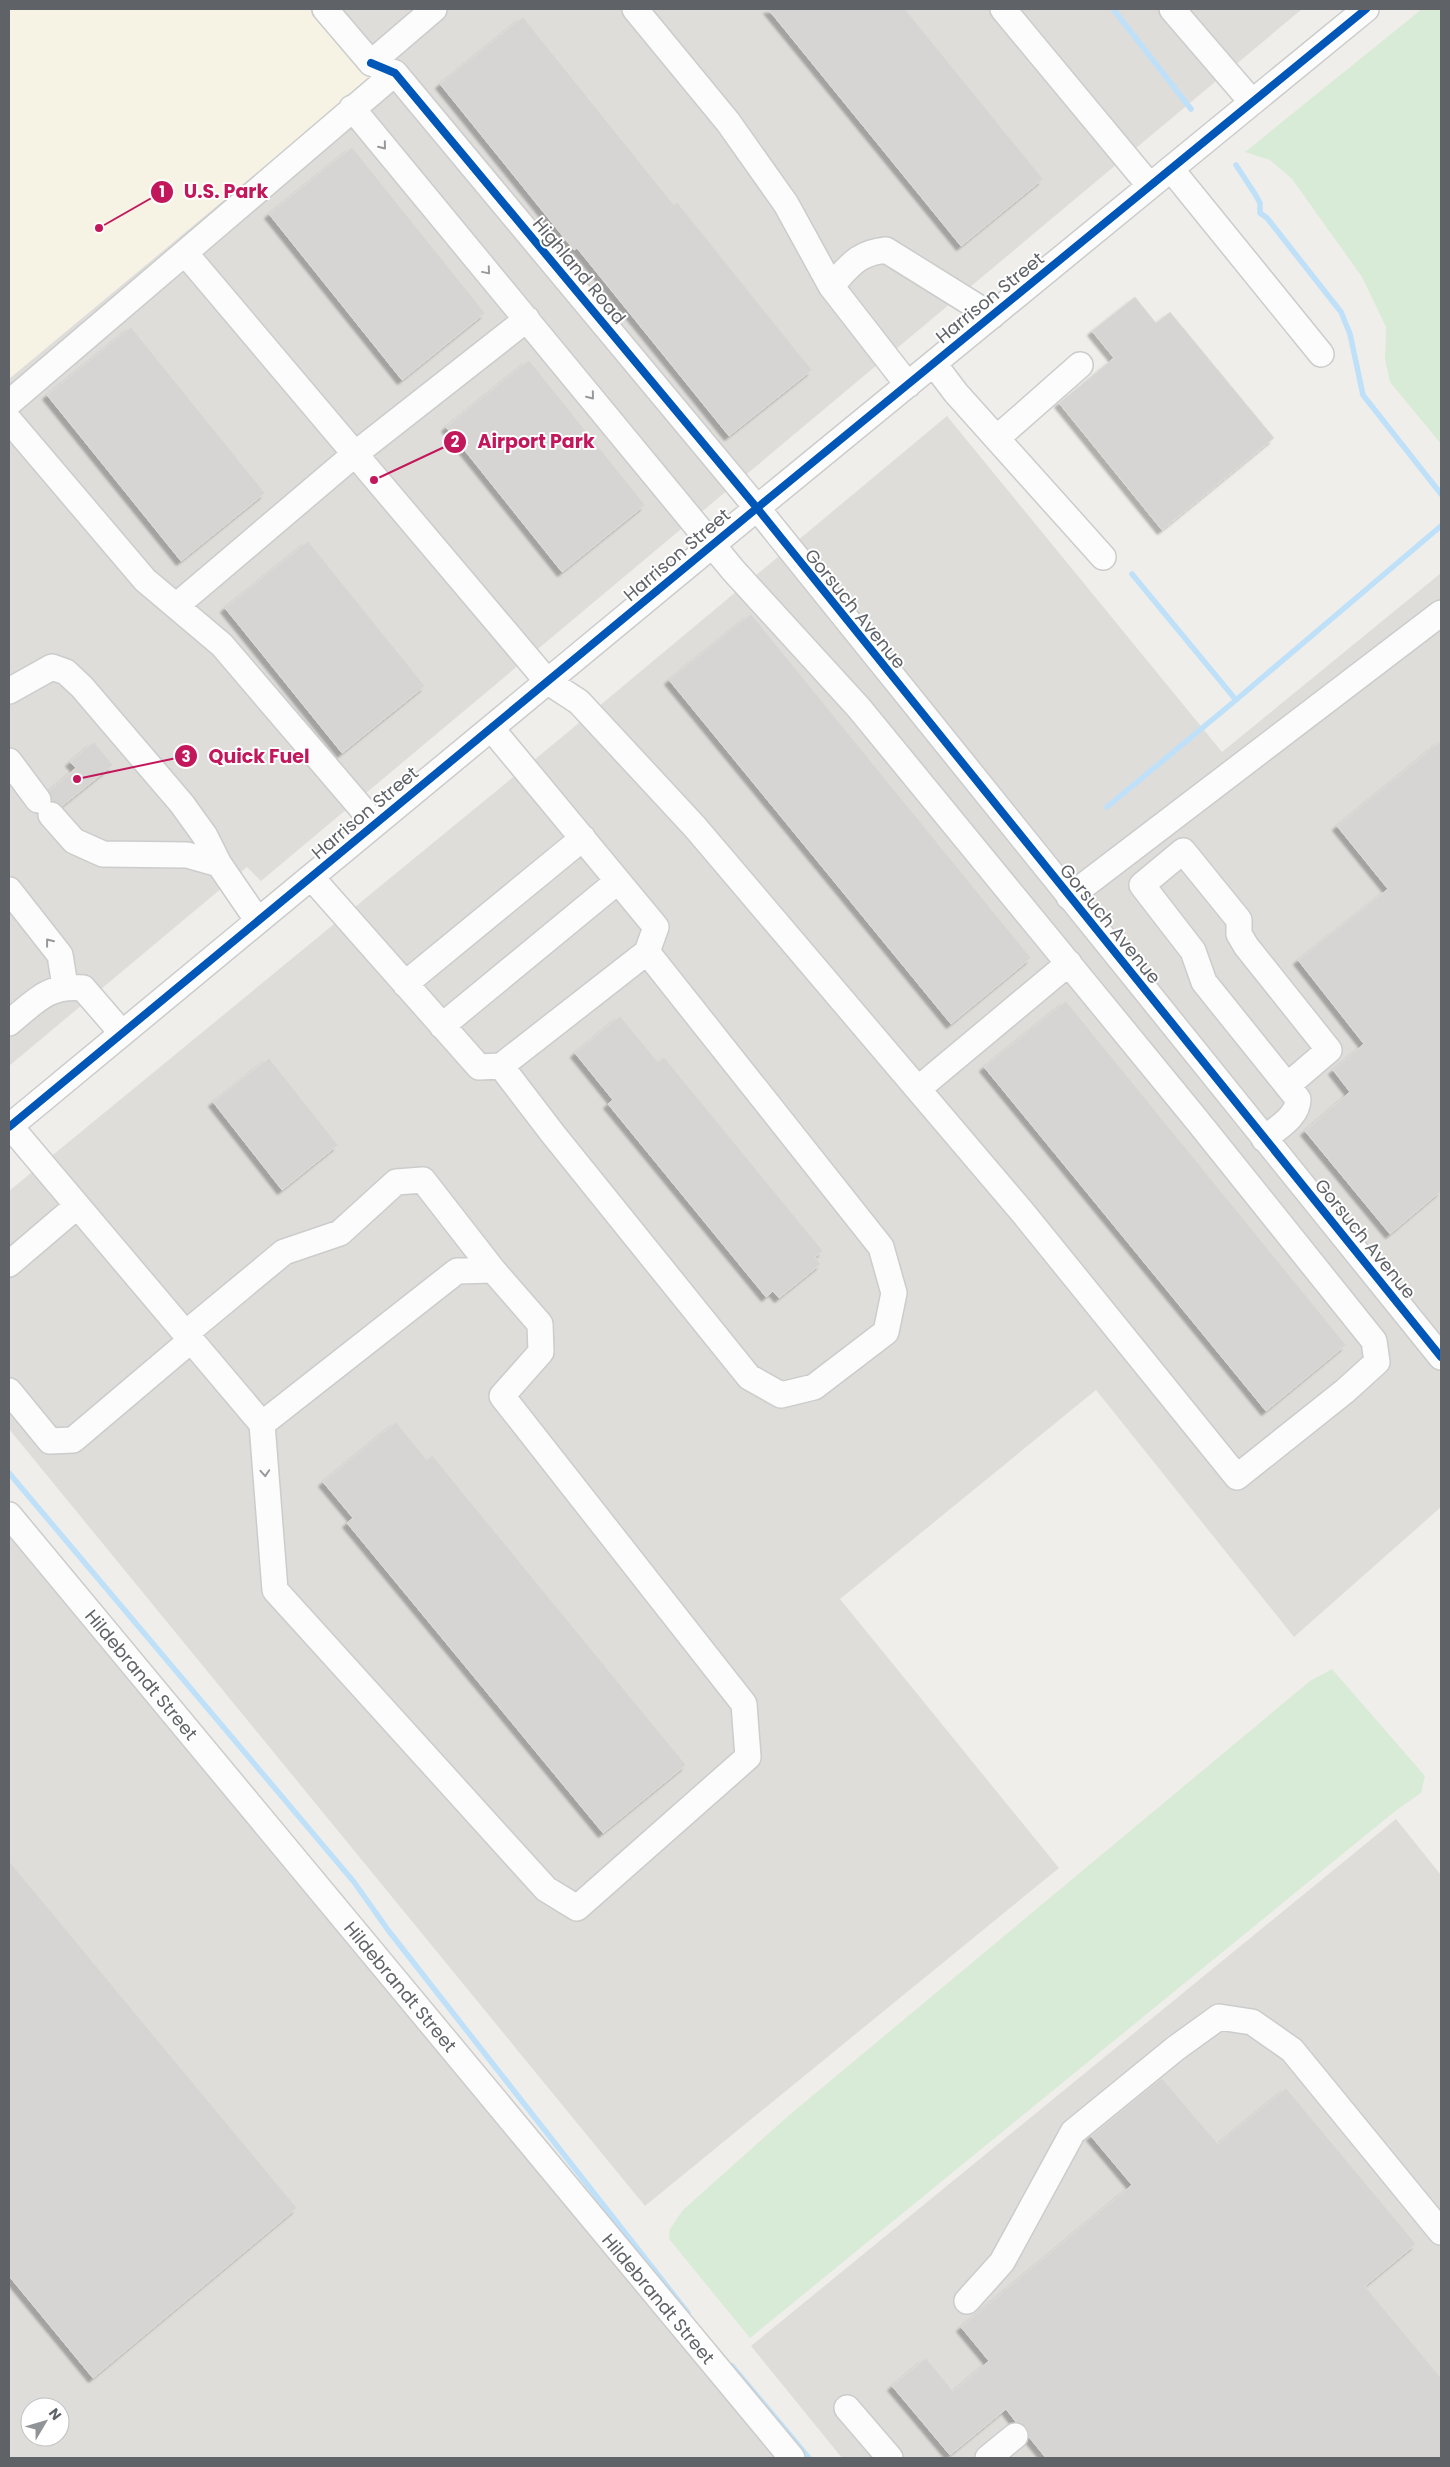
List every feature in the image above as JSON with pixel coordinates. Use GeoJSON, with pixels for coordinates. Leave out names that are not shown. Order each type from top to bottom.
{"type":"FeatureCollection","features":[{"type":"Feature","properties":{"kind":"street"},"geometry":{"type":"LineString","coordinates":[[325,9],[371,63],[434,9]]}},
{"type":"Feature","properties":{"kind":"street"},"geometry":{"type":"LineString","coordinates":[[634,9],[728,122],[786,204],[831,286],[908,385]]}},
{"type":"Feature","properties":{"kind":"street"},"geometry":{"type":"LineString","coordinates":[[1003,9],[1150,186]]}},
{"type":"Feature","properties":{"kind":"street"},"geometry":{"type":"LineString","coordinates":[[1172,9],[1252,102]]}},
{"type":"Feature","properties":{"kind":"street","name":"Harrison Street"},"geometry":{"type":"LineString","coordinates":[[9,1126],[756,508],[1366,9]]}},
{"type":"Feature","properties":{"kind":"street","name":"Highland Road"},"geometry":{"type":"LineString","coordinates":[[371,63],[395,74],[756,508]]}},
{"type":"Feature","properties":{"kind":"street"},"geometry":{"type":"LineString","coordinates":[[9,404],[352,108],[395,74]]}},
{"type":"Feature","properties":{"kind":"street"},"geometry":{"type":"LineString","coordinates":[[185,252],[547,681],[579,702],[695,827],[1024,1214],[1236,1477],[1345,1391],[1377,1362],[1374,1341],[1069,963],[859,708],[712,545],[352,108]]}},
{"type":"Feature","properties":{"kind":"street"},"geometry":{"type":"LineString","coordinates":[[1171,169],[1321,354]]}},
{"type":"Feature","properties":{"kind":"street"},"geometry":{"type":"LineString","coordinates":[[831,286],[857,258],[870,252],[886,250],[992,316]]}},
{"type":"Feature","properties":{"kind":"street"},"geometry":{"type":"LineString","coordinates":[[176,606],[355,454],[527,319]]}},
{"type":"Feature","properties":{"kind":"street"},"geometry":{"type":"LineString","coordinates":[[934,364],[1103,557]]}},
{"type":"Feature","properties":{"kind":"street"},"geometry":{"type":"LineString","coordinates":[[997,438],[1080,365]]}},
{"type":"Feature","properties":{"kind":"street"},"geometry":{"type":"LineString","coordinates":[[9,420],[145,580],[222,645],[375,824]]}},
{"type":"Feature","properties":{"kind":"street","name":"Gorsuch Avenue"},"geometry":{"type":"LineString","coordinates":[[756,508],[1441,1358]]}},
{"type":"Feature","properties":{"kind":"street"},"geometry":{"type":"LineString","coordinates":[[1069,898],[1441,613]]}},
{"type":"Feature","properties":{"kind":"street"},"geometry":{"type":"LineString","coordinates":[[9,691],[52,667],[66,672],[82,687],[182,804],[205,836],[219,864],[258,920]]}},
{"type":"Feature","properties":{"kind":"street"},"geometry":{"type":"LineString","coordinates":[[311,877],[479,1067],[501,1066],[648,952],[656,927],[491,728]]}},
{"type":"Feature","properties":{"kind":"street"},"geometry":{"type":"LineString","coordinates":[[9,761],[44,808],[74,841],[103,854],[187,855],[219,864]]}},
{"type":"Feature","properties":{"kind":"street"},"geometry":{"type":"LineString","coordinates":[[405,984],[583,838]]}},
{"type":"Feature","properties":{"kind":"street"},"geometry":{"type":"LineString","coordinates":[[1264,1139],[1294,1114],[1298,1107],[1298,1099],[1204,982],[1193,951],[1142,885],[1183,851],[1239,920],[1239,934],[1246,946],[1329,1050],[1288,1085]]}},
{"type":"Feature","properties":{"kind":"street"},"geometry":{"type":"LineString","coordinates":[[442,1026],[618,881]]}},
{"type":"Feature","properties":{"kind":"street"},"geometry":{"type":"LineString","coordinates":[[9,890],[60,956],[65,986]]}},
{"type":"Feature","properties":{"kind":"street"},"geometry":{"type":"LineString","coordinates":[[501,1066],[553,1134],[749,1377],[781,1395],[814,1387],[886,1332],[894,1293],[881,1248],[648,952]]}},
{"type":"Feature","properties":{"kind":"street"},"geometry":{"type":"LineString","coordinates":[[918,1089],[1069,963]]}},
{"type":"Feature","properties":{"kind":"street"},"geometry":{"type":"LineString","coordinates":[[9,1023],[48,992],[65,986],[83,988],[122,1033]]}},
{"type":"Feature","properties":{"kind":"street"},"geometry":{"type":"LineString","coordinates":[[9,1126],[78,1206],[188,1338],[262,1424],[275,1590],[546,1890],[577,1908],[748,1757],[744,1704],[502,1396],[541,1352],[540,1324],[494,1270],[423,1180],[396,1182],[340,1233],[284,1252],[188,1338],[73,1440],[50,1441],[9,1391]]}},
{"type":"Feature","properties":{"kind":"street"},"geometry":{"type":"LineString","coordinates":[[9,1264],[78,1206]]}},
{"type":"Feature","properties":{"kind":"street"},"geometry":{"type":"LineString","coordinates":[[262,1424],[457,1271],[494,1270]]}},
{"type":"Feature","properties":{"kind":"street","name":"Hildebrandt Street"},"geometry":{"type":"LineString","coordinates":[[9,1515],[792,2458]]}},
{"type":"Feature","properties":{"kind":"street"},"geometry":{"type":"LineString","coordinates":[[967,2301],[1002,2262],[1073,2132],[1176,2048],[1219,2017],[1252,2022],[1292,2050],[1441,2232]]}},
{"type":"Feature","properties":{"kind":"street"},"geometry":{"type":"LineString","coordinates":[[847,2408],[890,2458]]}},
{"type":"Feature","properties":{"kind":"street"},"geometry":{"type":"LineString","coordinates":[[988,2458],[1015,2436]]}},
{"type":"Feature","properties":{"kind":"shaded area"},"geometry":{"type":"Polygon","coordinates":[[[9,9],[314,9],[371,77],[9,379],[9,9]]]}},
{"type":"Feature","properties":{"kind":"shaded area"},"geometry":{"type":"Polygon","coordinates":[[[314,9],[1302,9],[261,881],[247,867],[9,1066],[9,379],[371,78],[314,9]]]}},
{"type":"Feature","properties":{"kind":"shaded area"},"geometry":{"type":"Polygon","coordinates":[[[947,416],[1222,752],[1441,573],[1441,1507],[1294,1637],[1096,1390],[840,1599],[1059,1868],[645,2206],[9,1429],[9,1191],[562,737],[947,416]]]}},
{"type":"Feature","properties":{"kind":"shaded area"},"geometry":{"type":"Polygon","coordinates":[[[9,1530],[778,2458],[9,2458],[9,1530]]]}},
{"type":"Feature","properties":{"kind":"shaded area"},"geometry":{"type":"Polygon","coordinates":[[[1396,1819],[1441,1875],[1441,2458],[842,2458],[751,2346],[1396,1819]]]}},
{"type":"Feature","properties":{"kind":"green space"},"geometry":{"type":"Polygon","coordinates":[[[1422,9],[1441,9],[1441,444],[1390,382],[1385,360],[1386,327],[1362,277],[1292,179],[1270,160],[1245,152],[1422,9]]]}},
{"type":"Feature","properties":{"kind":"green space"},"geometry":{"type":"Polygon","coordinates":[[[1332,1669],[1425,1776],[1421,1793],[1394,1812],[750,2338],[669,2239],[670,2229],[683,2210],[787,2117],[1310,1681],[1332,1669]]]}},
{"type":"Feature","properties":{"kind":"building"},"geometry":{"type":"Polygon","coordinates":[[[768,9],[905,9],[1043,179],[961,246],[768,9]]]}},
{"type":"Feature","properties":{"kind":"building"},"geometry":{"type":"Polygon","coordinates":[[[523,17],[674,205],[677,202],[812,370],[729,436],[577,248],[574,250],[440,84],[523,17]]]}},
{"type":"Feature","properties":{"kind":"building"},"geometry":{"type":"Polygon","coordinates":[[[352,147],[485,313],[402,380],[269,214],[352,147]]]}},
{"type":"Feature","properties":{"kind":"building"},"geometry":{"type":"Polygon","coordinates":[[[1135,297],[1156,323],[1170,312],[1274,438],[1162,530],[1059,403],[1114,358],[1092,331],[1135,297]]]}},
{"type":"Feature","properties":{"kind":"building"},"geometry":{"type":"Polygon","coordinates":[[[131,327],[265,493],[181,561],[47,395],[131,327]]]}},
{"type":"Feature","properties":{"kind":"building"},"geometry":{"type":"Polygon","coordinates":[[[529,360],[645,505],[562,572],[446,427],[529,360]]]}},
{"type":"Feature","properties":{"kind":"building"},"geometry":{"type":"Polygon","coordinates":[[[308,541],[425,686],[342,753],[225,608],[308,541]]]}},
{"type":"Feature","properties":{"kind":"building"},"geometry":{"type":"Polygon","coordinates":[[[751,614],[1031,958],[951,1024],[669,680],[751,614]]]}},
{"type":"Feature","properties":{"kind":"building"},"geometry":{"type":"Polygon","coordinates":[[[1441,741],[1441,1191],[1390,1234],[1305,1131],[1350,1092],[1333,1070],[1364,1044],[1298,960],[1388,889],[1337,826],[1441,741]]]}},
{"type":"Feature","properties":{"kind":"building"},"geometry":{"type":"Polygon","coordinates":[[[94,742],[113,765],[62,806],[52,801],[49,791],[76,768],[70,762],[94,742]]]}},
{"type":"Feature","properties":{"kind":"building"},"geometry":{"type":"Polygon","coordinates":[[[1066,1001],[1346,1345],[1266,1411],[984,1067],[1066,1001]]]}},
{"type":"Feature","properties":{"kind":"building"},"geometry":{"type":"Polygon","coordinates":[[[620,1016],[658,1062],[664,1057],[823,1251],[815,1257],[821,1264],[779,1298],[773,1291],[766,1297],[608,1104],[613,1100],[575,1053],[620,1016]]]}},
{"type":"Feature","properties":{"kind":"building"},"geometry":{"type":"Polygon","coordinates":[[[269,1058],[338,1145],[282,1190],[213,1102],[269,1058]]]}},
{"type":"Feature","properties":{"kind":"building"},"geometry":{"type":"Polygon","coordinates":[[[396,1422],[427,1460],[432,1455],[686,1765],[603,1833],[347,1523],[353,1518],[323,1482],[396,1422]]]}},
{"type":"Feature","properties":{"kind":"building"},"geometry":{"type":"Polygon","coordinates":[[[9,1861],[297,2208],[93,2378],[9,2276],[9,1861]]]}},
{"type":"Feature","properties":{"kind":"building"},"geometry":{"type":"Polygon","coordinates":[[[1162,2078],[1218,2144],[1286,2088],[1416,2244],[1365,2286],[1441,2378],[1441,2458],[1046,2458],[1029,2437],[1026,2427],[1016,2422],[1006,2409],[950,2455],[892,2386],[926,2358],[953,2391],[989,2361],[961,2327],[1132,2185],[1091,2136],[1162,2078]]]}},
{"type":"Feature","properties":{"kind":"waterway"},"geometry":{"type":"LineString","coordinates":[[1113,9],[1191,109]]}},
{"type":"Feature","properties":{"kind":"waterway"},"geometry":{"type":"LineString","coordinates":[[1236,165],[1260,203],[1260,213],[1267,218],[1341,312],[1350,334],[1363,395],[1441,494]]}},
{"type":"Feature","properties":{"kind":"waterway"},"geometry":{"type":"LineString","coordinates":[[1107,807],[1441,526]]}},
{"type":"Feature","properties":{"kind":"waterway"},"geometry":{"type":"LineString","coordinates":[[1132,574],[1236,700]]}},
{"type":"Feature","properties":{"kind":"waterway"},"geometry":{"type":"LineString","coordinates":[[9,1473],[354,1882],[388,1930],[688,2313]]}},
{"type":"Feature","properties":{"kind":"waterway"},"geometry":{"type":"LineString","coordinates":[[732,2366],[809,2458]]}},
{"type":"Feature","properties":{"kind":"cycle path"},"geometry":{"type":"LineString","coordinates":[[9,1127],[757,508],[1366,9]]}},
{"type":"Feature","properties":{"kind":"cycle path"},"geometry":{"type":"LineString","coordinates":[[371,63],[395,73],[757,508],[1441,1357]]}},
{"type":"Feature","properties":{"kind":"place","name":"U.S. Park"},"geometry":{"type":"Point","coordinates":[99,228]}},
{"type":"Feature","properties":{"kind":"place","name":"Airport Park"},"geometry":{"type":"Point","coordinates":[374,480]}},
{"type":"Feature","properties":{"kind":"place","name":"Quick Fuel"},"geometry":{"type":"Point","coordinates":[77,779]}}]}
